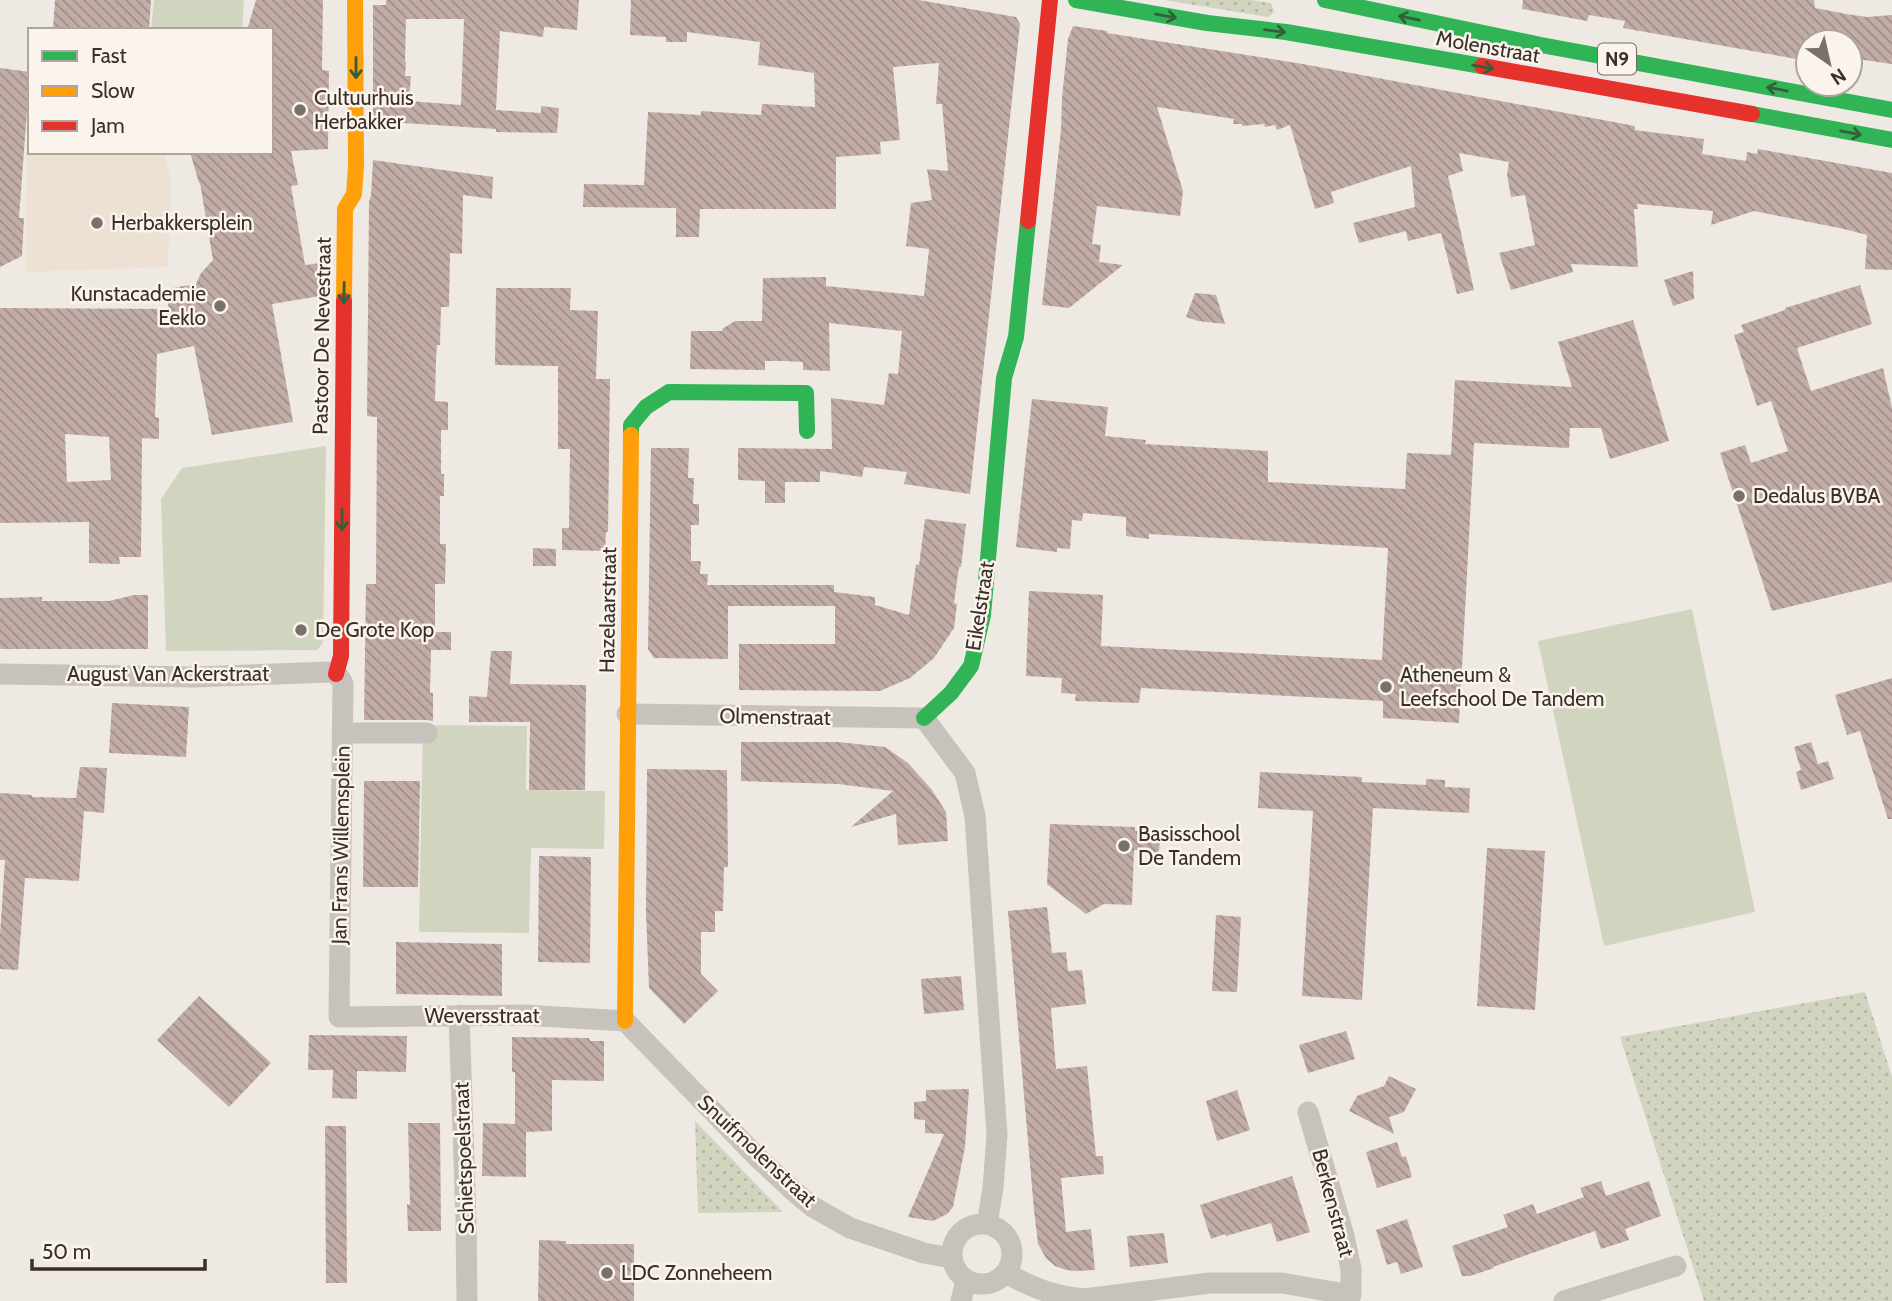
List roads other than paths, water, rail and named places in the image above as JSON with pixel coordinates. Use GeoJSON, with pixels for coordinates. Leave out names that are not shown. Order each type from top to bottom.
{"type":"FeatureCollection","features":[{"type":"Feature","properties":{"kind":"street","name":"Pastoor De Nevestraat"},"geometry":{"type":"LineString","coordinates":[[336,674],[341,656],[345,209],[354,194],[356,166],[355,0]]}},
{"type":"Feature","properties":{"kind":"street","name":"Eikelstraat"},"geometry":{"type":"LineString","coordinates":[[924,718],[951,693],[971,666],[983,615],[1004,378],[1016,337],[1050,0]]}},
{"type":"Feature","properties":{"kind":"street","name":"Molenstraat"},"geometry":{"type":"LineString","coordinates":[[1076,0],[1207,23],[1286,32],[1892,140]]}},
{"type":"Feature","properties":{"kind":"street","name":"Molenstraat"},"geometry":{"type":"LineString","coordinates":[[1325,0],[1541,45],[1892,110]]}},
{"type":"Feature","properties":{"kind":"street","name":"Hazelaarstraat"},"geometry":{"type":"LineString","coordinates":[[625,1021],[631,425],[646,407],[669,392],[806,393],[807,431]]}},
{"type":"Feature","properties":{"kind":"street","name":"August Van Ackerstraat"},"geometry":{"type":"LineString","coordinates":[[0,674],[194,677],[331,672],[336,674]]}},
{"type":"Feature","properties":{"kind":"street","name":"Jan Frans Willemsplein"},"geometry":{"type":"LineString","coordinates":[[336,674],[340,676],[343,684],[339,1017]]}},
{"type":"Feature","properties":{"kind":"street","name":"Olmenstraat"},"geometry":{"type":"LineString","coordinates":[[627,714],[924,718]]}},
{"type":"Feature","properties":{"kind":"street"},"geometry":{"type":"LineString","coordinates":[[924,718],[965,774],[975,816],[997,1135],[987,1224]]}},
{"type":"Feature","properties":{"kind":"street"},"geometry":{"type":"LineString","coordinates":[[342,733],[426,733]]}},
{"type":"Feature","properties":{"kind":"street","name":"Weversstraat"},"geometry":{"type":"LineString","coordinates":[[339,1017],[524,1015],[625,1021]]}},
{"type":"Feature","properties":{"kind":"street","name":"Schietspoelstraat"},"geometry":{"type":"LineString","coordinates":[[459,1016],[467,1301]]}},
{"type":"Feature","properties":{"kind":"street","name":"Snuifmolenstraat"},"geometry":{"type":"LineString","coordinates":[[625,1021],[758,1158],[813,1207],[849,1228],[924,1253],[951,1258]]}},
{"type":"Feature","properties":{"kind":"street","name":"Berkenstraat"},"geometry":{"type":"LineString","coordinates":[[1007,1273],[1035,1289],[1063,1297],[1084,1299],[1210,1283],[1282,1283],[1358,1298],[1344,1236],[1308,1112]]}},
{"type":"Feature","properties":{"kind":"street"},"geometry":{"type":"LineString","coordinates":[[987,1224],[999,1228],[1007,1236],[1013,1248],[1013,1261],[1007,1273],[995,1283],[976,1285],[956,1272],[951,1258],[953,1246],[960,1232],[973,1225],[987,1224]]}},
{"type":"Feature","properties":{"kind":"street"},"geometry":{"type":"LineString","coordinates":[[1564,1301],[1676,1266]]}},
{"type":"Feature","properties":{"kind":"street"},"geometry":{"type":"LineString","coordinates":[[961,1301],[966,1280]]}},
{"type":"Feature","properties":{"kind":"place","name":"Cultuurhuis Herbakker"},"geometry":{"type":"Point","coordinates":[300,110]}},
{"type":"Feature","properties":{"kind":"place","name":"Herbakkersplein"},"geometry":{"type":"Point","coordinates":[97,223]}},
{"type":"Feature","properties":{"kind":"place","name":"Kunstacademie Eeklo"},"geometry":{"type":"Point","coordinates":[220,306]}},
{"type":"Feature","properties":{"kind":"place","name":"Dedalus BVBA"},"geometry":{"type":"Point","coordinates":[1739,496]}},
{"type":"Feature","properties":{"kind":"place","name":"De Grote Kop"},"geometry":{"type":"Point","coordinates":[301,630]}},
{"type":"Feature","properties":{"kind":"place","name":"Atheneum & Leefschool De Tandem"},"geometry":{"type":"Point","coordinates":[1386,687]}},
{"type":"Feature","properties":{"kind":"place","name":"Basisschool De Tandem"},"geometry":{"type":"Point","coordinates":[1124,846]}},
{"type":"Feature","properties":{"kind":"place","name":"LDC Zonneheem"},"geometry":{"type":"Point","coordinates":[607,1273]}}]}
